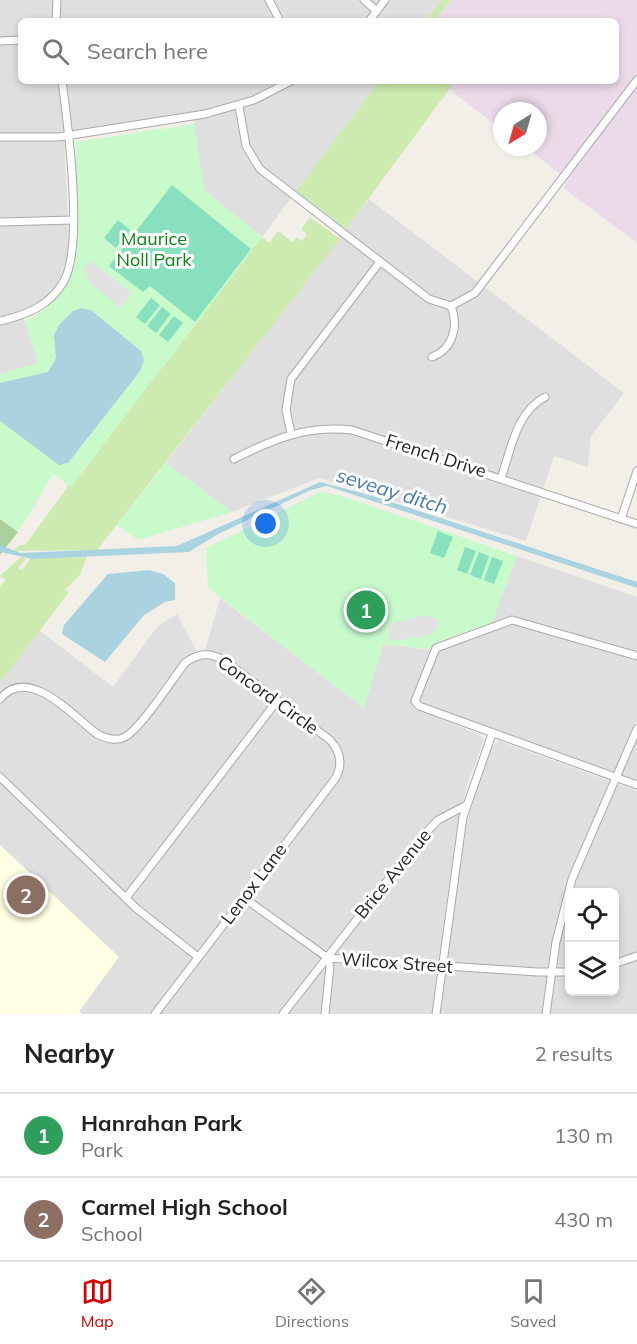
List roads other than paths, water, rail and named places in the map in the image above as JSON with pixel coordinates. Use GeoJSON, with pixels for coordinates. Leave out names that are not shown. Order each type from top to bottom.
{"type":"FeatureCollection","features":[{"type":"Feature","properties":{"kind":"street"},"geometry":{"type":"LineString","coordinates":[[56,18],[57,0]]}},
{"type":"Feature","properties":{"kind":"street"},"geometry":{"type":"LineString","coordinates":[[269,0],[278,18]]}},
{"type":"Feature","properties":{"kind":"street"},"geometry":{"type":"LineString","coordinates":[[364,0],[377,10]]}},
{"type":"Feature","properties":{"kind":"street"},"geometry":{"type":"LineString","coordinates":[[371,18],[385,0]]}},
{"type":"Feature","properties":{"kind":"street"},"geometry":{"type":"LineString","coordinates":[[0,41],[18,40]]}},
{"type":"Feature","properties":{"kind":"street"},"geometry":{"type":"LineString","coordinates":[[238,106],[246,146],[260,170],[429,299],[451,306],[475,293],[637,80]]}},
{"type":"Feature","properties":{"kind":"street"},"geometry":{"type":"LineString","coordinates":[[0,321],[29,313],[44,304],[58,290],[71,260],[73,220],[69,136],[62,84]]}},
{"type":"Feature","properties":{"kind":"street"},"geometry":{"type":"LineString","coordinates":[[0,137],[69,136],[205,114],[238,106],[285,84]]}},
{"type":"Feature","properties":{"kind":"street"},"geometry":{"type":"LineString","coordinates":[[0,222],[73,220]]}},
{"type":"Feature","properties":{"kind":"street"},"geometry":{"type":"LineString","coordinates":[[291,434],[286,410],[291,379],[379,263]]}},
{"type":"Feature","properties":{"kind":"street"},"geometry":{"type":"LineString","coordinates":[[432,357],[443,351],[454,334],[455,324],[451,306]]}},
{"type":"Feature","properties":{"kind":"street"},"geometry":{"type":"LineString","coordinates":[[501,478],[521,420],[534,402],[544,397]]}},
{"type":"Feature","properties":{"kind":"street","name":"French Drive"},"geometry":{"type":"LineString","coordinates":[[234,459],[291,434],[320,429],[352,430],[637,524]]}},
{"type":"Feature","properties":{"kind":"street"},"geometry":{"type":"LineString","coordinates":[[621,519],[637,471]]}},
{"type":"Feature","properties":{"kind":"street"},"geometry":{"type":"LineString","coordinates":[[637,656],[509,621],[436,648],[415,701],[419,706],[492,734],[637,785]]}},
{"type":"Feature","properties":{"kind":"street","name":"Concord Circle"},"geometry":{"type":"LineString","coordinates":[[0,699],[12,688],[31,687],[97,734],[108,739],[120,738],[133,730],[185,663],[192,658],[207,654],[224,660],[330,741],[337,749]]}},
{"type":"Feature","properties":{"kind":"street"},"geometry":{"type":"LineString","coordinates":[[126,898],[277,701]]}},
{"type":"Feature","properties":{"kind":"street"},"geometry":{"type":"LineString","coordinates":[[546,1014],[556,942],[572,879],[637,729]]}},
{"type":"Feature","properties":{"kind":"street"},"geometry":{"type":"LineString","coordinates":[[436,1014],[465,806],[492,734]]}},
{"type":"Feature","properties":{"kind":"street","name":"Lenox Lane"},"geometry":{"type":"LineString","coordinates":[[155,1014],[335,779],[340,766],[337,749]]}},
{"type":"Feature","properties":{"kind":"street"},"geometry":{"type":"LineString","coordinates":[[0,777],[126,898],[198,957]]}},
{"type":"Feature","properties":{"kind":"street","name":"Brice Avenue"},"geometry":{"type":"LineString","coordinates":[[283,1014],[419,840],[438,820],[465,806]]}},
{"type":"Feature","properties":{"kind":"street","name":"Wilcox Street"},"geometry":{"type":"LineString","coordinates":[[244,898],[328,958],[565,972]]}},
{"type":"Feature","properties":{"kind":"street"},"geometry":{"type":"LineString","coordinates":[[619,963],[637,956]]}},
{"type":"Feature","properties":{"kind":"street"},"geometry":{"type":"LineString","coordinates":[[325,1014],[330,966],[328,958]]}},
{"type":"Feature","properties":{"kind":"water"},"geometry":{"type":"Polygon","coordinates":[[[81,308],[91,310],[141,351],[144,361],[140,371],[68,463],[59,465],[0,421],[0,383],[48,372],[56,358],[54,335],[59,325],[73,311],[81,308]]]}},
{"type":"Feature","properties":{"kind":"water"},"geometry":{"type":"Polygon","coordinates":[[[320,482],[373,496],[637,582],[637,588],[327,486],[311,490],[218,534],[189,552],[33,559],[0,552],[0,545],[21,553],[177,546],[320,482]]]}},
{"type":"Feature","properties":{"kind":"water"},"geometry":{"type":"Polygon","coordinates":[[[149,570],[163,574],[175,583],[175,600],[165,602],[144,615],[105,662],[62,634],[64,625],[108,574],[149,570]]]}},
{"type":"Feature","properties":{"kind":"place","name":"Hanrahan Park"},"geometry":{"type":"Point","coordinates":[366,610]}},
{"type":"Feature","properties":{"kind":"place","name":"Carmel High School"},"geometry":{"type":"Point","coordinates":[26,895]}},
{"type":"Feature","properties":{"kind":"park label","name":"Maurice Noll Park"},"geometry":{"type":"Point","coordinates":[154,249]}},
{"type":"Feature","properties":{"kind":"water label","name":"seveay ditch"},"geometry":{"type":"Point","coordinates":[392,491]}}]}
